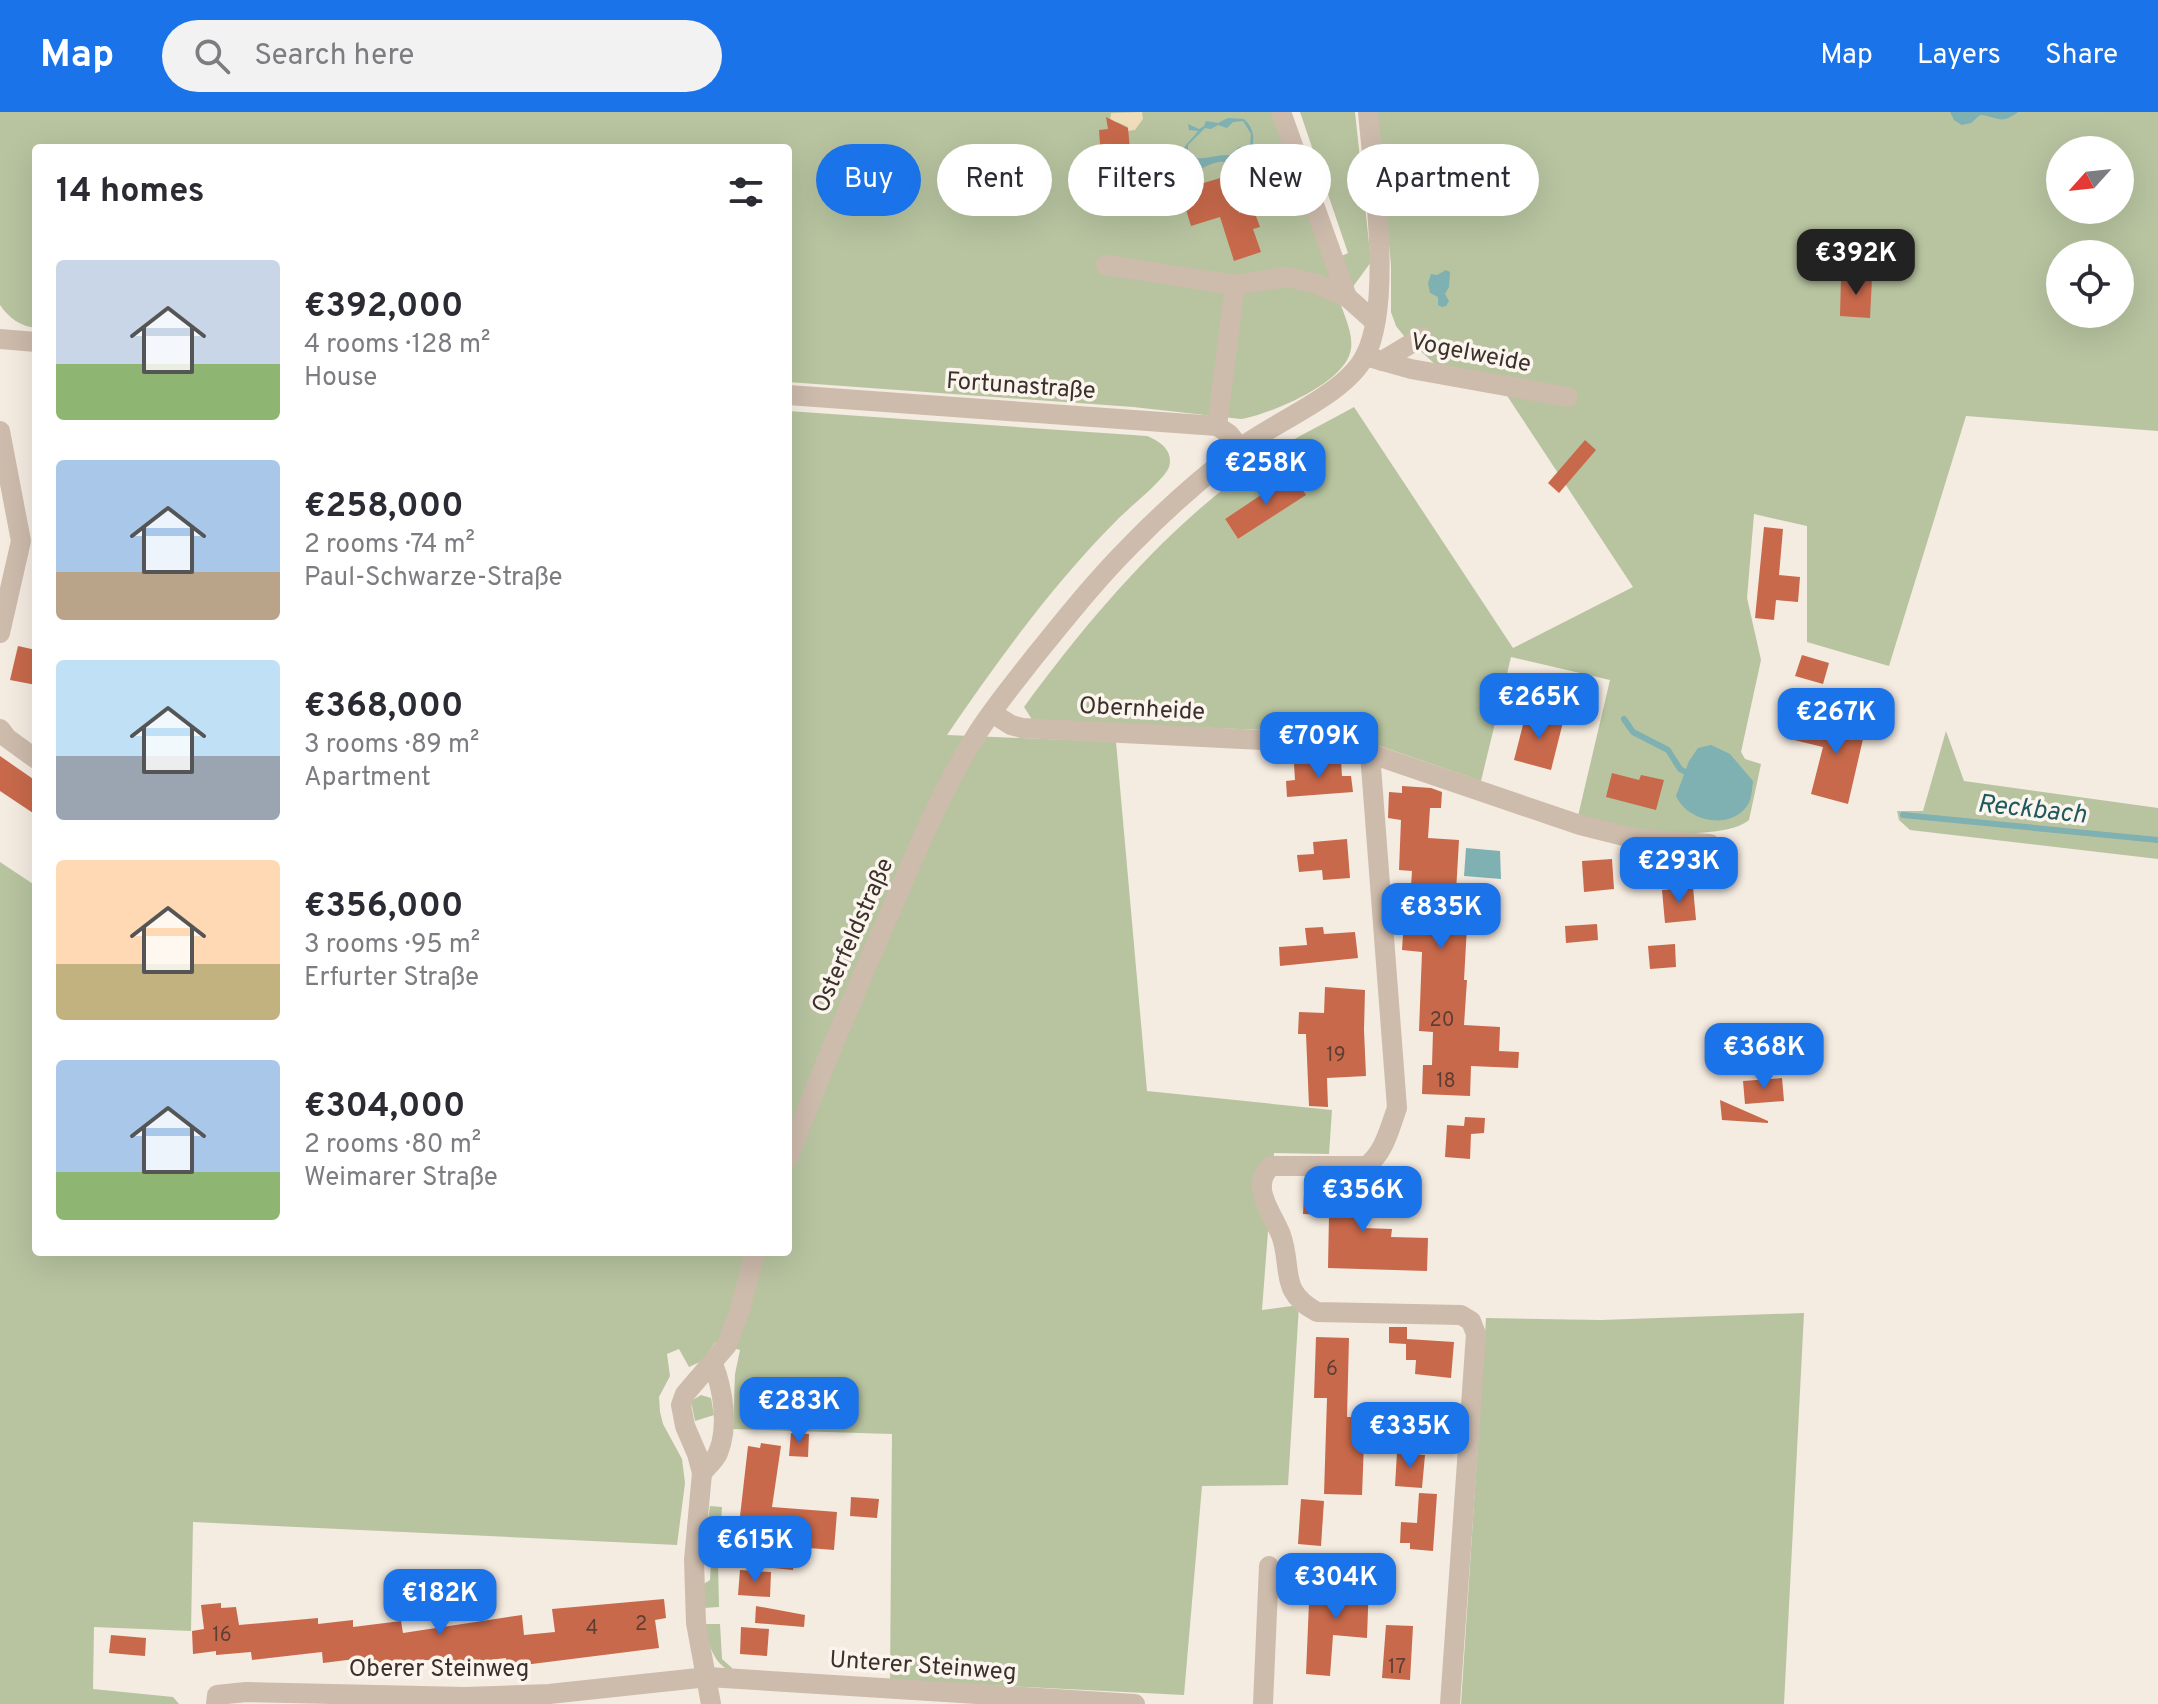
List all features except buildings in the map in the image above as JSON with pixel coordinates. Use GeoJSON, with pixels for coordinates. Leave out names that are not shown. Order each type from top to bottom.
{"type":"FeatureCollection","features":[{"type":"Feature","properties":{"kind":"street"},"geometry":{"type":"LineString","coordinates":[[1281,112],[1347,297]]}},
{"type":"Feature","properties":{"kind":"street"},"geometry":{"type":"LineString","coordinates":[[1368,112],[1380,262],[1374,358],[1422,337]]}},
{"type":"Feature","properties":{"kind":"street"},"geometry":{"type":"LineString","coordinates":[[1106,265],[1235,285],[1286,277],[1314,283],[1347,297],[1375,322]]}},
{"type":"Feature","properties":{"kind":"street"},"geometry":{"type":"LineString","coordinates":[[1235,285],[1217,426],[1229,434],[1240,448]]}},
{"type":"Feature","properties":{"kind":"street"},"geometry":{"type":"LineString","coordinates":[[0,339],[32,342]]}},
{"type":"Feature","properties":{"kind":"street","name":"Vogelweide"},"geometry":{"type":"LineString","coordinates":[[1374,358],[1411,369],[1568,397]]}},
{"type":"Feature","properties":{"kind":"street","name":"Osterfeldstraße"},"geometry":{"type":"LineString","coordinates":[[792,1148],[816,1082],[916,853],[944,793],[992,713],[1080,600],[1128,547],[1175,502],[1240,448],[1338,386],[1374,358]]}},
{"type":"Feature","properties":{"kind":"street","name":"Fortunastraße"},"geometry":{"type":"LineString","coordinates":[[792,395],[1217,426]]}},
{"type":"Feature","properties":{"kind":"street"},"geometry":{"type":"LineString","coordinates":[[0,431],[28,541],[0,633]]}},
{"type":"Feature","properties":{"kind":"street","name":"Obernheide"},"geometry":{"type":"LineString","coordinates":[[992,713],[1022,728],[1342,744],[1580,825],[1636,839],[1710,844]]}},
{"type":"Feature","properties":{"kind":"street"},"geometry":{"type":"LineString","coordinates":[[0,729],[32,756]]}},
{"type":"Feature","properties":{"kind":"street"},"geometry":{"type":"LineString","coordinates":[[1370,753],[1397,1108],[1382,1147],[1366,1166],[1271,1166],[1264,1173],[1261,1194],[1282,1238],[1287,1281],[1303,1305],[1317,1312],[1461,1315],[1471,1321],[1476,1334],[1450,1704]]}},
{"type":"Feature","properties":{"kind":"street"},"geometry":{"type":"LineString","coordinates":[[711,1704],[696,1623],[694,1560],[702,1473],[681,1405],[685,1394],[727,1345],[754,1256]]}},
{"type":"Feature","properties":{"kind":"street"},"geometry":{"type":"LineString","coordinates":[[702,1473],[718,1454],[723,1423],[721,1383],[713,1364]]}},
{"type":"Feature","properties":{"kind":"street"},"geometry":{"type":"LineString","coordinates":[[1263,1704],[1269,1566]]}},
{"type":"Feature","properties":{"kind":"street","name":"Oberer Steinweg"},"geometry":{"type":"LineString","coordinates":[[217,1699],[246,1692],[466,1700],[708,1677]]}},
{"type":"Feature","properties":{"kind":"street","name":"Unterer Steinweg"},"geometry":{"type":"LineString","coordinates":[[708,1677],[1135,1704]]}},
{"type":"Feature","properties":{"kind":"green space"},"geometry":{"type":"Polygon","coordinates":[[[0,112],[1272,112],[1283,144],[1220,144],[1220,216],[1309,216],[1351,338],[1349,356],[1331,378],[1285,405],[1241,419],[1133,407],[792,382],[792,144],[32,144],[32,327],[15,321],[0,305],[0,112]]]}},
{"type":"Feature","properties":{"kind":"green space"},"geometry":{"type":"Polygon","coordinates":[[[1300,112],[1355,112],[1358,144],[1347,144],[1347,216],[1366,216],[1371,262],[1352,288],[1337,258],[1348,253],[1331,203],[1331,144],[1311,144],[1300,112]]]}},
{"type":"Feature","properties":{"kind":"green space"},"geometry":{"type":"Polygon","coordinates":[[[1377,112],[2158,112],[2158,431],[1966,416],[1889,666],[1807,642],[1807,526],[1754,514],[1747,598],[1761,660],[1741,752],[1745,759],[1761,764],[1749,820],[1727,829],[1696,833],[1650,832],[1578,816],[1610,680],[1511,657],[1481,781],[1342,733],[1033,721],[1024,707],[1106,603],[1167,539],[1233,481],[1269,455],[1354,407],[1513,648],[1633,587],[1502,388],[1437,366],[1404,336],[1391,312],[1386,216],[1539,216],[1539,144],[1380,144],[1377,112]],[[1291,475],[1225,519],[1238,539],[1305,495],[1291,475]]]}},
{"type":"Feature","properties":{"kind":"green space"},"geometry":{"type":"Polygon","coordinates":[[[792,411],[1147,436],[1161,444],[1170,461],[1166,472],[1094,544],[1049,596],[947,735],[1116,742],[1147,1091],[1332,1110],[1329,1154],[1274,1153],[1262,1310],[1299,1305],[1288,1485],[1202,1486],[1184,1695],[890,1680],[892,1434],[733,1429],[735,1374],[740,1350],[715,1343],[702,1361],[689,1367],[679,1349],[667,1354],[670,1376],[659,1397],[660,1412],[682,1459],[685,1483],[677,1545],[193,1522],[191,1631],[94,1627],[93,1689],[173,1697],[179,1704],[0,1704],[0,862],[32,883],[32,1256],[792,1256],[792,411]]]}},
{"type":"Feature","properties":{"kind":"green space"},"geometry":{"type":"Polygon","coordinates":[[[1946,731],[1964,781],[2158,808],[2158,859],[1910,830],[1899,820],[1897,811],[1923,811],[1946,731]]]}},
{"type":"Feature","properties":{"kind":"green space"},"geometry":{"type":"Polygon","coordinates":[[[1804,1313],[1784,1704],[1461,1704],[1486,1318],[1601,1320],[1804,1313]]]}},
{"type":"Feature","properties":{"kind":"green space"},"geometry":{"type":"Polygon","coordinates":[[[701,1395],[711,1398],[714,1415],[695,1421],[691,1401],[701,1395]]]}},
{"type":"Feature","properties":{"kind":"green space"},"geometry":{"type":"Polygon","coordinates":[[[710,1506],[722,1507],[719,1550],[713,1549],[713,1532],[707,1526],[710,1506]]]}},
{"type":"Feature","properties":{"kind":"green space"},"geometry":{"type":"Polygon","coordinates":[[[711,1562],[718,1562],[719,1607],[703,1608],[702,1585],[710,1580],[711,1562]]]}},
{"type":"Feature","properties":{"kind":"green space"},"geometry":{"type":"Polygon","coordinates":[[[704,1624],[720,1624],[722,1659],[733,1672],[716,1658],[704,1624]]]}},
{"type":"Feature","properties":{"kind":"sand"},"geometry":{"type":"Polygon","coordinates":[[[1142,112],[1143,119],[1135,130],[1128,131],[1128,127],[1110,122],[1111,113],[1142,112]]]}},
{"type":"Feature","properties":{"kind":"water"},"geometry":{"type":"Polygon","coordinates":[[[1950,112],[2018,112],[2003,119],[1980,115],[1971,123],[1962,125],[1954,120],[1950,112]]]}},
{"type":"Feature","properties":{"kind":"water"},"geometry":{"type":"Polygon","coordinates":[[[1228,118],[1244,119],[1252,132],[1253,144],[1250,144],[1251,134],[1243,121],[1233,122],[1227,128],[1218,125],[1205,128],[1186,144],[1198,131],[1189,130],[1188,124],[1199,129],[1206,121],[1218,123],[1228,118]]]}},
{"type":"Feature","properties":{"kind":"water"},"geometry":{"type":"Polygon","coordinates":[[[1220,156],[1220,162],[1204,167],[1204,157],[1220,156]]]}},
{"type":"Feature","properties":{"kind":"water"},"geometry":{"type":"Polygon","coordinates":[[[1446,270],[1450,272],[1445,294],[1449,301],[1442,307],[1438,305],[1438,297],[1430,293],[1428,283],[1431,274],[1437,275],[1446,270]]]}},
{"type":"Feature","properties":{"kind":"water"},"geometry":{"type":"Polygon","coordinates":[[[1711,745],[1730,754],[1753,781],[1747,806],[1739,814],[1720,820],[1709,820],[1689,812],[1676,796],[1689,761],[1698,748],[1711,745]]]}},
{"type":"Feature","properties":{"kind":"water"},"geometry":{"type":"Polygon","coordinates":[[[1466,848],[1500,851],[1501,879],[1464,876],[1466,848]]]}},
{"type":"Feature","properties":{"kind":"waterway","name":"Reckbach"},"geometry":{"type":"LineString","coordinates":[[1624,719],[1633,732],[1668,750],[1680,769],[1689,774]]}},
{"type":"Feature","properties":{"kind":"waterway","name":"Reckbach"},"geometry":{"type":"LineString","coordinates":[[1903,815],[2158,840]]}}]}
